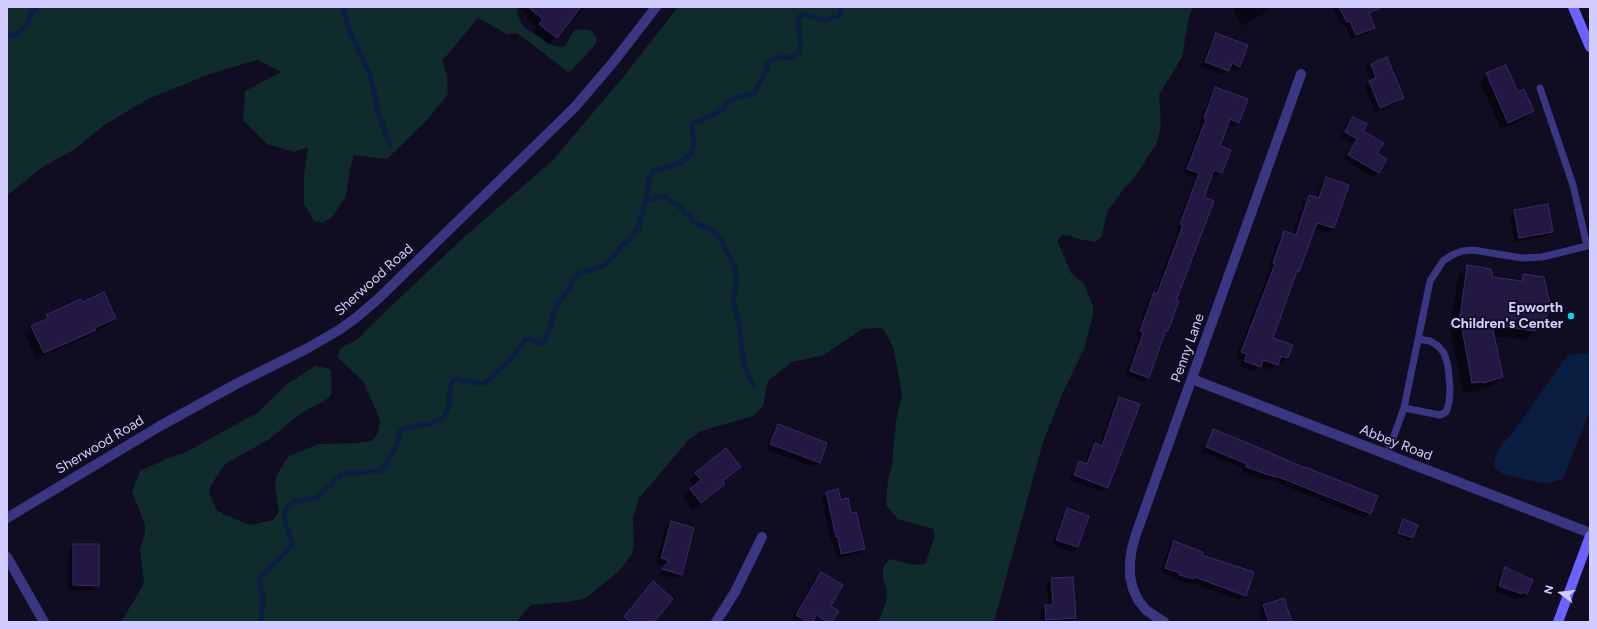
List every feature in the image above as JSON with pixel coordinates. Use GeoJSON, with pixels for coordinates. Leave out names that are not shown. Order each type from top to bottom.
{"type":"FeatureCollection","features":[{"type":"Feature","properties":{"kind":"street","name":"Sherwood Road"},"geometry":{"type":"LineString","coordinates":[[7,518],[160,426],[238,383],[306,349],[339,330],[357,317],[378,299],[575,107],[615,60],[656,7]]}},
{"type":"Feature","properties":{"kind":"street"},"geometry":{"type":"LineString","coordinates":[[1573,7],[1590,47]]}},
{"type":"Feature","properties":{"kind":"street","name":"Penny Lane"},"geometry":{"type":"LineString","coordinates":[[1164,622],[1146,610],[1138,600],[1130,576],[1130,561],[1136,534],[1301,74]]}},
{"type":"Feature","properties":{"kind":"street","name":"Abbey Road"},"geometry":{"type":"LineString","coordinates":[[1192,379],[1590,535]]}},
{"type":"Feature","properties":{"kind":"street"},"geometry":{"type":"LineString","coordinates":[[1558,622],[1590,535]]}},
{"type":"Feature","properties":{"kind":"street"},"geometry":{"type":"LineString","coordinates":[[716,622],[735,592],[762,537]]}},
{"type":"Feature","properties":{"kind":"street"},"geometry":{"type":"LineString","coordinates":[[7,557],[44,622]]}},
{"type":"Feature","properties":{"kind":"lane"},"geometry":{"type":"LineString","coordinates":[[1387,455],[1404,408],[1430,281],[1443,261],[1462,251],[1474,250],[1522,258],[1542,257],[1587,246],[1573,185],[1540,88]]}},
{"type":"Feature","properties":{"kind":"lane"},"geometry":{"type":"LineString","coordinates":[[1404,408],[1440,415],[1446,412],[1449,403],[1450,388],[1448,366],[1444,353],[1438,346],[1430,341],[1418,339]]}},
{"type":"Feature","properties":{"kind":"green space"},"geometry":{"type":"Polygon","coordinates":[[[7,7],[517,7],[518,16],[523,26],[552,45],[559,47],[565,46],[574,30],[586,29],[593,32],[597,40],[595,45],[571,71],[568,72],[517,33],[507,34],[478,18],[442,61],[447,75],[448,94],[427,120],[387,159],[354,155],[350,169],[346,196],[333,216],[323,223],[314,221],[304,204],[304,177],[308,147],[294,152],[267,144],[243,120],[245,91],[281,72],[257,60],[210,74],[148,99],[104,125],[75,149],[41,168],[7,196],[7,7]]]}},
{"type":"Feature","properties":{"kind":"green space"},"geometry":{"type":"Polygon","coordinates":[[[678,7],[1193,7],[1189,16],[1182,57],[1159,95],[1161,125],[1157,143],[1133,180],[1123,189],[1107,212],[1102,236],[1095,242],[1062,235],[1057,240],[1071,273],[1084,284],[1093,306],[1093,314],[1085,347],[1064,390],[1043,442],[994,622],[878,622],[886,602],[887,590],[883,579],[884,565],[891,559],[915,565],[925,564],[935,536],[933,529],[898,519],[886,505],[888,480],[892,465],[896,421],[902,395],[894,350],[885,331],[881,328],[862,329],[824,355],[792,362],[769,380],[763,406],[753,416],[701,431],[687,441],[639,498],[633,518],[634,545],[632,554],[619,571],[586,598],[568,602],[532,605],[517,622],[121,622],[144,583],[140,549],[145,532],[145,524],[132,492],[140,471],[168,458],[184,453],[257,413],[287,384],[315,366],[328,368],[331,370],[332,391],[329,398],[300,414],[268,440],[225,464],[211,485],[209,493],[216,509],[223,514],[250,525],[273,520],[279,512],[275,486],[276,477],[288,456],[319,444],[358,443],[372,441],[378,433],[380,422],[378,415],[363,381],[337,357],[340,349],[359,338],[464,237],[553,160],[624,76],[678,7]]]}},
{"type":"Feature","properties":{"kind":"water"},"geometry":{"type":"Polygon","coordinates":[[[1590,352],[1590,410],[1563,479],[1549,483],[1540,483],[1501,473],[1495,468],[1494,461],[1499,448],[1515,430],[1563,361],[1570,354],[1583,354],[1590,352]]]}},
{"type":"Feature","properties":{"kind":"building"},"geometry":{"type":"Polygon","coordinates":[[[528,7],[581,7],[557,38],[539,24],[543,19],[528,7]]]}},
{"type":"Feature","properties":{"kind":"building"},"geometry":{"type":"Polygon","coordinates":[[[1339,7],[1382,7],[1369,13],[1375,28],[1356,35],[1350,21],[1347,22],[1339,7]]]}},
{"type":"Feature","properties":{"kind":"building"},"geometry":{"type":"Polygon","coordinates":[[[1216,33],[1248,45],[1240,67],[1232,63],[1229,71],[1205,62],[1216,33]]]}},
{"type":"Feature","properties":{"kind":"building"},"geometry":{"type":"Polygon","coordinates":[[[1387,57],[1404,98],[1380,108],[1369,81],[1376,78],[1371,64],[1387,57]]]}},
{"type":"Feature","properties":{"kind":"building"},"geometry":{"type":"Polygon","coordinates":[[[1506,65],[1518,92],[1524,89],[1534,111],[1508,123],[1486,73],[1506,65]]]}},
{"type":"Feature","properties":{"kind":"building"},"geometry":{"type":"Polygon","coordinates":[[[1215,87],[1248,99],[1239,123],[1230,119],[1220,146],[1231,150],[1222,173],[1214,170],[1204,197],[1214,201],[1176,301],[1179,301],[1168,331],[1166,330],[1149,378],[1130,371],[1143,333],[1140,331],[1154,292],[1157,294],[1183,225],[1180,224],[1199,173],[1187,169],[1206,119],[1204,118],[1215,87]]]}},
{"type":"Feature","properties":{"kind":"building"},"geometry":{"type":"Polygon","coordinates":[[[1353,117],[1367,124],[1363,131],[1384,143],[1377,153],[1387,159],[1379,173],[1348,155],[1357,139],[1345,132],[1353,117]]]}},
{"type":"Feature","properties":{"kind":"building"},"geometry":{"type":"Polygon","coordinates":[[[1326,177],[1349,185],[1334,228],[1317,223],[1299,272],[1297,271],[1273,338],[1293,345],[1288,358],[1281,356],[1278,365],[1263,360],[1261,367],[1244,361],[1247,354],[1241,352],[1275,264],[1273,263],[1284,231],[1296,235],[1309,195],[1319,198],[1326,177]]]}},
{"type":"Feature","properties":{"kind":"building"},"geometry":{"type":"Polygon","coordinates":[[[1548,204],[1553,232],[1519,238],[1514,210],[1548,204]]]}},
{"type":"Feature","properties":{"kind":"building"},"geometry":{"type":"Polygon","coordinates":[[[1467,265],[1491,269],[1493,277],[1522,281],[1523,274],[1544,277],[1551,304],[1548,313],[1535,331],[1492,325],[1503,377],[1483,383],[1472,383],[1460,318],[1467,265]]]}},
{"type":"Feature","properties":{"kind":"building"},"geometry":{"type":"Polygon","coordinates":[[[104,292],[116,318],[95,328],[96,330],[44,353],[31,326],[48,318],[46,315],[81,299],[83,302],[104,292]]]}},
{"type":"Feature","properties":{"kind":"building"},"geometry":{"type":"Polygon","coordinates":[[[1119,397],[1140,404],[1108,488],[1074,475],[1079,461],[1087,464],[1095,443],[1102,446],[1119,397]]]}},
{"type":"Feature","properties":{"kind":"building"},"geometry":{"type":"Polygon","coordinates":[[[778,424],[827,443],[820,463],[770,444],[778,424]]]}},
{"type":"Feature","properties":{"kind":"building"},"geometry":{"type":"Polygon","coordinates":[[[1213,429],[1305,468],[1378,496],[1371,514],[1276,476],[1275,477],[1246,467],[1247,464],[1206,447],[1213,429]]]}},
{"type":"Feature","properties":{"kind":"building"},"geometry":{"type":"Polygon","coordinates":[[[726,448],[741,467],[723,481],[725,484],[701,503],[690,489],[701,480],[695,473],[726,448]]]}},
{"type":"Feature","properties":{"kind":"building"},"geometry":{"type":"Polygon","coordinates":[[[838,489],[841,500],[848,498],[851,513],[856,512],[865,549],[841,554],[826,492],[838,489]]]}},
{"type":"Feature","properties":{"kind":"building"},"geometry":{"type":"Polygon","coordinates":[[[1067,508],[1089,516],[1078,547],[1056,540],[1067,508]]]}},
{"type":"Feature","properties":{"kind":"building"},"geometry":{"type":"Polygon","coordinates":[[[1403,519],[1418,525],[1413,538],[1398,533],[1403,519]]]}},
{"type":"Feature","properties":{"kind":"building"},"geometry":{"type":"Polygon","coordinates":[[[671,521],[694,528],[682,575],[662,569],[669,561],[661,558],[671,521]]]}},
{"type":"Feature","properties":{"kind":"building"},"geometry":{"type":"Polygon","coordinates":[[[1174,541],[1203,552],[1202,555],[1254,572],[1246,596],[1195,577],[1194,579],[1179,575],[1180,573],[1165,568],[1174,541]]]}},
{"type":"Feature","properties":{"kind":"building"},"geometry":{"type":"Polygon","coordinates":[[[73,544],[99,544],[99,586],[73,585],[73,544]]]}},
{"type":"Feature","properties":{"kind":"building"},"geometry":{"type":"Polygon","coordinates":[[[1505,567],[1533,580],[1527,594],[1523,592],[1522,594],[1499,586],[1505,567]]]}},
{"type":"Feature","properties":{"kind":"building"},"geometry":{"type":"Polygon","coordinates":[[[821,572],[843,585],[831,606],[839,611],[832,622],[828,622],[816,615],[813,622],[808,622],[796,615],[821,572]]]}},
{"type":"Feature","properties":{"kind":"building"},"geometry":{"type":"Polygon","coordinates":[[[1073,577],[1076,618],[1046,620],[1045,605],[1053,605],[1051,578],[1073,577]]]}},
{"type":"Feature","properties":{"kind":"building"},"geometry":{"type":"Polygon","coordinates":[[[653,581],[673,599],[654,622],[631,622],[624,617],[653,581]]]}},
{"type":"Feature","properties":{"kind":"building"},"geometry":{"type":"Polygon","coordinates":[[[1284,598],[1292,622],[1269,622],[1263,605],[1284,598]]]}},
{"type":"Feature","properties":{"kind":"waterway"},"geometry":{"type":"LineString","coordinates":[[7,35],[12,36],[17,34],[28,24],[31,13],[37,7]]}},
{"type":"Feature","properties":{"kind":"waterway"},"geometry":{"type":"LineString","coordinates":[[343,7],[349,30],[370,74],[380,119],[390,145]]}},
{"type":"Feature","properties":{"kind":"waterway"},"geometry":{"type":"LineString","coordinates":[[261,622],[263,600],[259,579],[292,545],[284,519],[285,512],[288,507],[294,502],[316,498],[342,474],[380,471],[384,468],[397,444],[401,430],[430,424],[443,418],[449,406],[450,387],[453,381],[457,379],[479,384],[485,383],[509,361],[525,340],[530,339],[540,343],[544,341],[558,303],[569,289],[573,279],[579,274],[603,266],[612,258],[622,245],[629,240],[638,228],[650,177],[653,172],[655,170],[677,164],[686,159],[692,152],[694,147],[692,127],[695,122],[721,110],[733,98],[754,93],[764,75],[768,63],[771,60],[776,58],[793,57],[799,53],[801,47],[798,23],[799,17],[804,14],[825,20],[839,15],[842,7]]}},
{"type":"Feature","properties":{"kind":"waterway"},"geometry":{"type":"LineString","coordinates":[[645,200],[662,196],[666,197],[696,223],[708,228],[720,238],[734,267],[737,280],[733,304],[739,323],[744,366],[754,386]]}},
{"type":"Feature","properties":{"kind":"place","name":"Epworth Children's Center"},"geometry":{"type":"Point","coordinates":[1571,316]}}]}
